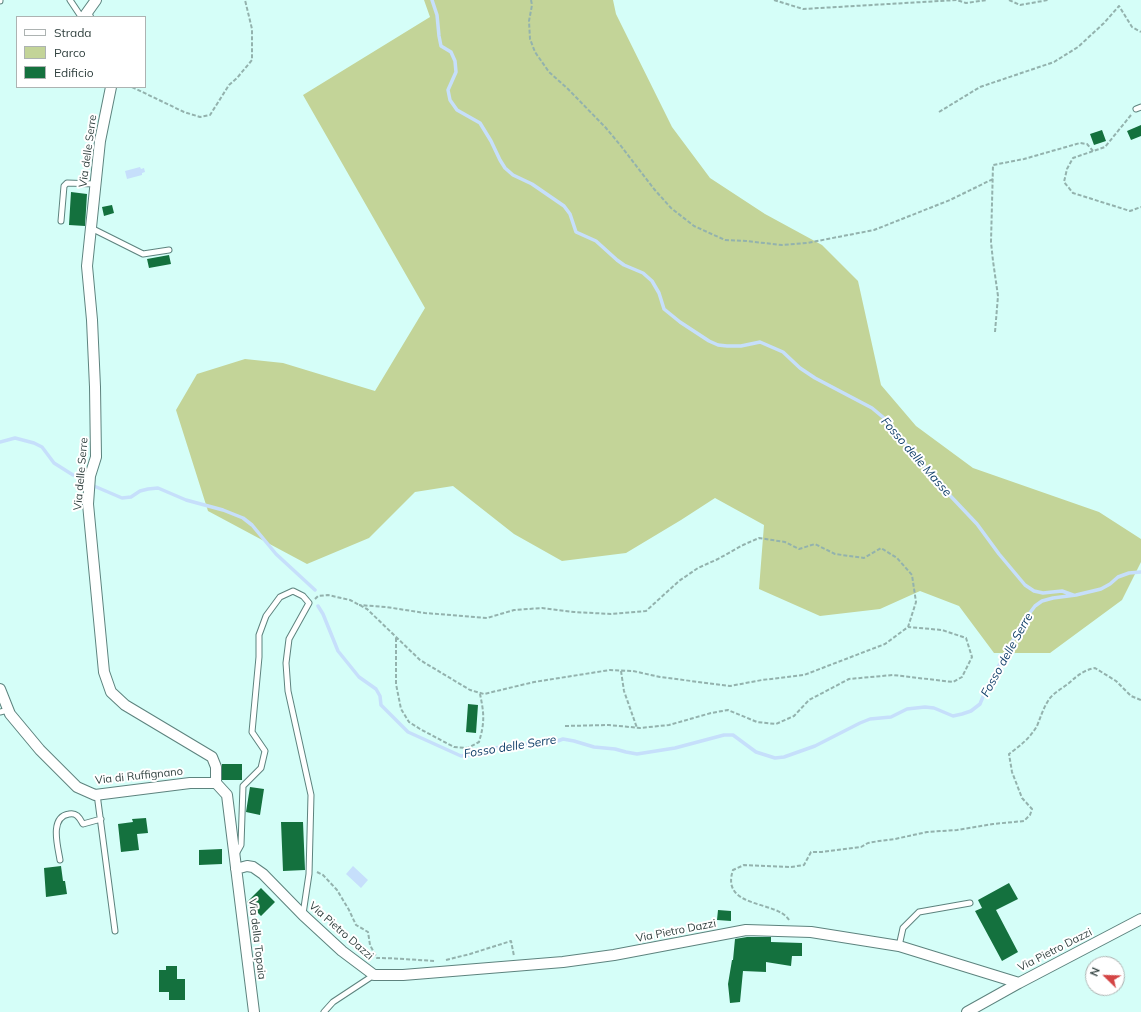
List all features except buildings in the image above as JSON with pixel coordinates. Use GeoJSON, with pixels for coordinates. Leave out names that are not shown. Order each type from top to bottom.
{"type":"FeatureCollection","features":[{"type":"Feature","properties":{"kind":"street"},"geometry":{"type":"LineString","coordinates":[[87,15],[96,0]]}},
{"type":"Feature","properties":{"kind":"street","name":"Via delle Serre"},"geometry":{"type":"LineString","coordinates":[[111,88],[100,141],[87,266],[96,387],[96,457],[90,476],[88,504],[104,672],[111,692],[125,705],[212,757],[216,767],[216,783]]}},
{"type":"Feature","properties":{"kind":"street","name":"Via di Ruffignano"},"geometry":{"type":"LineString","coordinates":[[0,689],[4,711],[10,714],[40,750],[77,787],[98,794],[190,783],[216,783]]}},
{"type":"Feature","properties":{"kind":"street"},"geometry":{"type":"LineString","coordinates":[[216,783],[227,795],[236,869]]}},
{"type":"Feature","properties":{"kind":"street","name":"Via Pietro Dazzi"},"geometry":{"type":"LineString","coordinates":[[236,869],[246,866],[253,867],[263,874],[303,915],[342,951],[374,975],[403,975],[516,967],[562,962],[614,955],[746,930],[811,932],[899,946],[1019,983],[1141,919]]}},
{"type":"Feature","properties":{"kind":"street","name":"Via della Topaia"},"geometry":{"type":"LineString","coordinates":[[236,869],[254,1012]]}},
{"type":"Feature","properties":{"kind":"street"},"geometry":{"type":"LineString","coordinates":[[967,1012],[1019,983]]}},
{"type":"Feature","properties":{"kind":"lane"},"geometry":{"type":"LineString","coordinates":[[70,0],[80,15],[87,15]]}},
{"type":"Feature","properties":{"kind":"lane"},"geometry":{"type":"LineString","coordinates":[[61,221],[64,186],[67,183],[95,184]]}},
{"type":"Feature","properties":{"kind":"lane"},"geometry":{"type":"LineString","coordinates":[[90,228],[143,254],[169,250]]}},
{"type":"Feature","properties":{"kind":"lane"},"geometry":{"type":"LineString","coordinates":[[234,857],[242,845],[243,786],[261,768],[265,751],[252,732],[259,658],[259,635],[266,616],[280,597],[293,591],[303,596],[309,603],[289,639],[286,663],[288,691],[311,795],[310,867],[303,915]]}},
{"type":"Feature","properties":{"kind":"lane"},"geometry":{"type":"LineString","coordinates":[[98,794],[115,932]]}},
{"type":"Feature","properties":{"kind":"lane"},"geometry":{"type":"LineString","coordinates":[[60,860],[56,830],[58,822],[65,815],[72,813],[78,816],[83,824],[101,819]]}},
{"type":"Feature","properties":{"kind":"lane"},"geometry":{"type":"LineString","coordinates":[[899,946],[903,928],[919,912],[970,903]]}},
{"type":"Feature","properties":{"kind":"lane"},"geometry":{"type":"LineString","coordinates":[[324,1012],[333,1002],[374,975]]}},
{"type":"Feature","properties":{"kind":"path"},"geometry":{"type":"LineString","coordinates":[[134,88],[184,112],[200,117],[210,115],[230,85],[252,60],[252,29],[245,0]]}},
{"type":"Feature","properties":{"kind":"path"},"geometry":{"type":"LineString","coordinates":[[531,0],[532,5],[529,21],[530,40],[535,52],[549,72],[606,128],[626,151],[654,189],[671,208],[694,226],[725,240],[746,240],[788,245],[807,243],[874,230],[950,200],[993,178]]}},
{"type":"Feature","properties":{"kind":"path"},"geometry":{"type":"LineString","coordinates":[[774,0],[803,9],[957,0],[966,3],[988,0]]}},
{"type":"Feature","properties":{"kind":"path"},"geometry":{"type":"LineString","coordinates":[[1009,0],[1020,5],[1048,0]]}},
{"type":"Feature","properties":{"kind":"path"},"geometry":{"type":"LineString","coordinates":[[939,112],[980,87],[1054,62],[1078,47],[1104,23],[1119,6],[1132,27],[1141,32]]}},
{"type":"Feature","properties":{"kind":"path"},"geometry":{"type":"LineString","coordinates":[[1138,108],[1121,126],[1105,147],[1073,158],[1067,169],[1064,182],[1073,193],[1130,211],[1141,206]]}},
{"type":"Feature","properties":{"kind":"path"},"geometry":{"type":"LineString","coordinates":[[995,332],[998,296],[992,261],[991,242],[993,165],[1024,159],[1080,143],[1087,144],[1093,151]]}},
{"type":"Feature","properties":{"kind":"path"},"geometry":{"type":"LineString","coordinates":[[309,603],[318,596],[328,595],[350,600],[359,605],[367,609],[420,660],[470,690],[484,694],[534,682],[610,670],[633,671],[660,677],[730,686],[762,680],[804,675],[885,644],[908,627],[916,602],[912,576],[897,558],[881,548],[864,558],[834,554],[815,544],[799,549],[785,542],[759,538],[698,568],[679,581],[646,611],[610,614],[542,608],[514,610],[487,618],[424,613],[386,607],[359,605]]}},
{"type":"Feature","properties":{"kind":"path"},"geometry":{"type":"LineString","coordinates":[[565,726],[609,725],[637,728],[670,725],[711,713],[728,710],[757,722],[776,724],[794,716],[809,700],[849,679],[893,675],[953,682],[962,677],[972,657],[966,638],[942,630],[908,627]]}},
{"type":"Feature","properties":{"kind":"path"},"geometry":{"type":"LineString","coordinates":[[396,638],[396,684],[401,709],[409,722],[454,747],[468,748],[479,742],[484,725],[480,693]]}},
{"type":"Feature","properties":{"kind":"path"},"geometry":{"type":"LineString","coordinates":[[793,931],[788,919],[782,913],[751,903],[744,900],[739,895],[732,885],[731,877],[733,870],[744,865],[791,867],[804,865],[811,852],[861,847],[868,843],[927,832],[957,830],[1024,821],[1030,815],[1032,809],[1022,798],[1012,772],[1009,754],[1030,736],[1051,696],[1077,675],[1095,668],[1116,681],[1131,696],[1141,700]]}},
{"type":"Feature","properties":{"kind":"path"},"geometry":{"type":"LineString","coordinates":[[621,671],[624,691],[637,728]]}},
{"type":"Feature","properties":{"kind":"path"},"geometry":{"type":"LineString","coordinates":[[310,867],[323,876],[337,890],[356,925],[368,932],[370,945],[377,958],[442,961],[470,954],[511,940],[516,967]]}},
{"type":"Feature","properties":{"kind":"green space"},"geometry":{"type":"Polygon","coordinates":[[[424,0],[613,0],[616,14],[672,127],[710,178],[765,214],[822,245],[858,281],[881,385],[916,426],[973,468],[1099,512],[1141,539],[1141,562],[1122,600],[1050,653],[994,653],[959,606],[920,591],[880,609],[820,616],[759,589],[764,525],[715,498],[626,553],[562,561],[514,534],[453,486],[415,492],[369,538],[307,564],[208,511],[176,410],[197,374],[245,359],[283,363],[375,391],[425,308],[303,95],[430,17],[424,0]]]}},
{"type":"Feature","properties":{"kind":"water"},"geometry":{"type":"Polygon","coordinates":[[[140,167],[141,169],[144,168],[145,172],[142,173],[142,175],[127,179],[125,171],[140,167]]]}},
{"type":"Feature","properties":{"kind":"water"},"geometry":{"type":"Polygon","coordinates":[[[353,866],[368,880],[361,888],[346,874],[353,866]]]}},
{"type":"Feature","properties":{"kind":"waterway","name":"Fosso delle Masse"},"geometry":{"type":"LineString","coordinates":[[432,0],[437,15],[441,46],[451,52],[455,61],[456,72],[448,90],[450,100],[457,110],[480,123],[505,168],[513,175],[532,184],[564,206],[570,214],[576,232],[596,241],[624,265],[643,273],[652,281],[659,293],[664,309],[680,322],[709,341],[718,345],[727,346],[741,346],[760,342],[783,352],[800,368],[815,378],[872,408],[890,423],[941,486],[977,524],[999,554],[1025,585],[1034,591],[1043,593],[1062,591],[1073,595]]}},
{"type":"Feature","properties":{"kind":"waterway","name":"Fosso delle Serre"},"geometry":{"type":"LineString","coordinates":[[0,442],[15,438],[34,443],[42,447],[54,463],[73,475]]}},
{"type":"Feature","properties":{"kind":"waterway","name":"Fosso delle Serre"},"geometry":{"type":"LineString","coordinates":[[94,486],[122,498],[131,497],[140,491],[158,488],[186,500],[223,510],[243,518],[252,525],[276,554],[315,590]]}},
{"type":"Feature","properties":{"kind":"waterway","name":"Fosso delle Serre"},"geometry":{"type":"LineString","coordinates":[[318,606],[323,614],[338,651],[359,677],[376,689],[380,696],[381,705],[408,732],[461,756],[470,755],[490,748],[513,747],[532,743],[542,745],[563,739],[594,747],[615,749],[637,754],[675,748],[724,735],[733,735],[756,752],[775,758],[784,757],[815,746],[870,719],[891,717],[907,709],[925,707],[934,708],[953,716],[971,711],[980,704],[987,687],[1023,622],[1035,606],[1042,601],[1053,598],[1076,595],[1101,589],[1118,577],[1129,573],[1141,572]]}}]}
